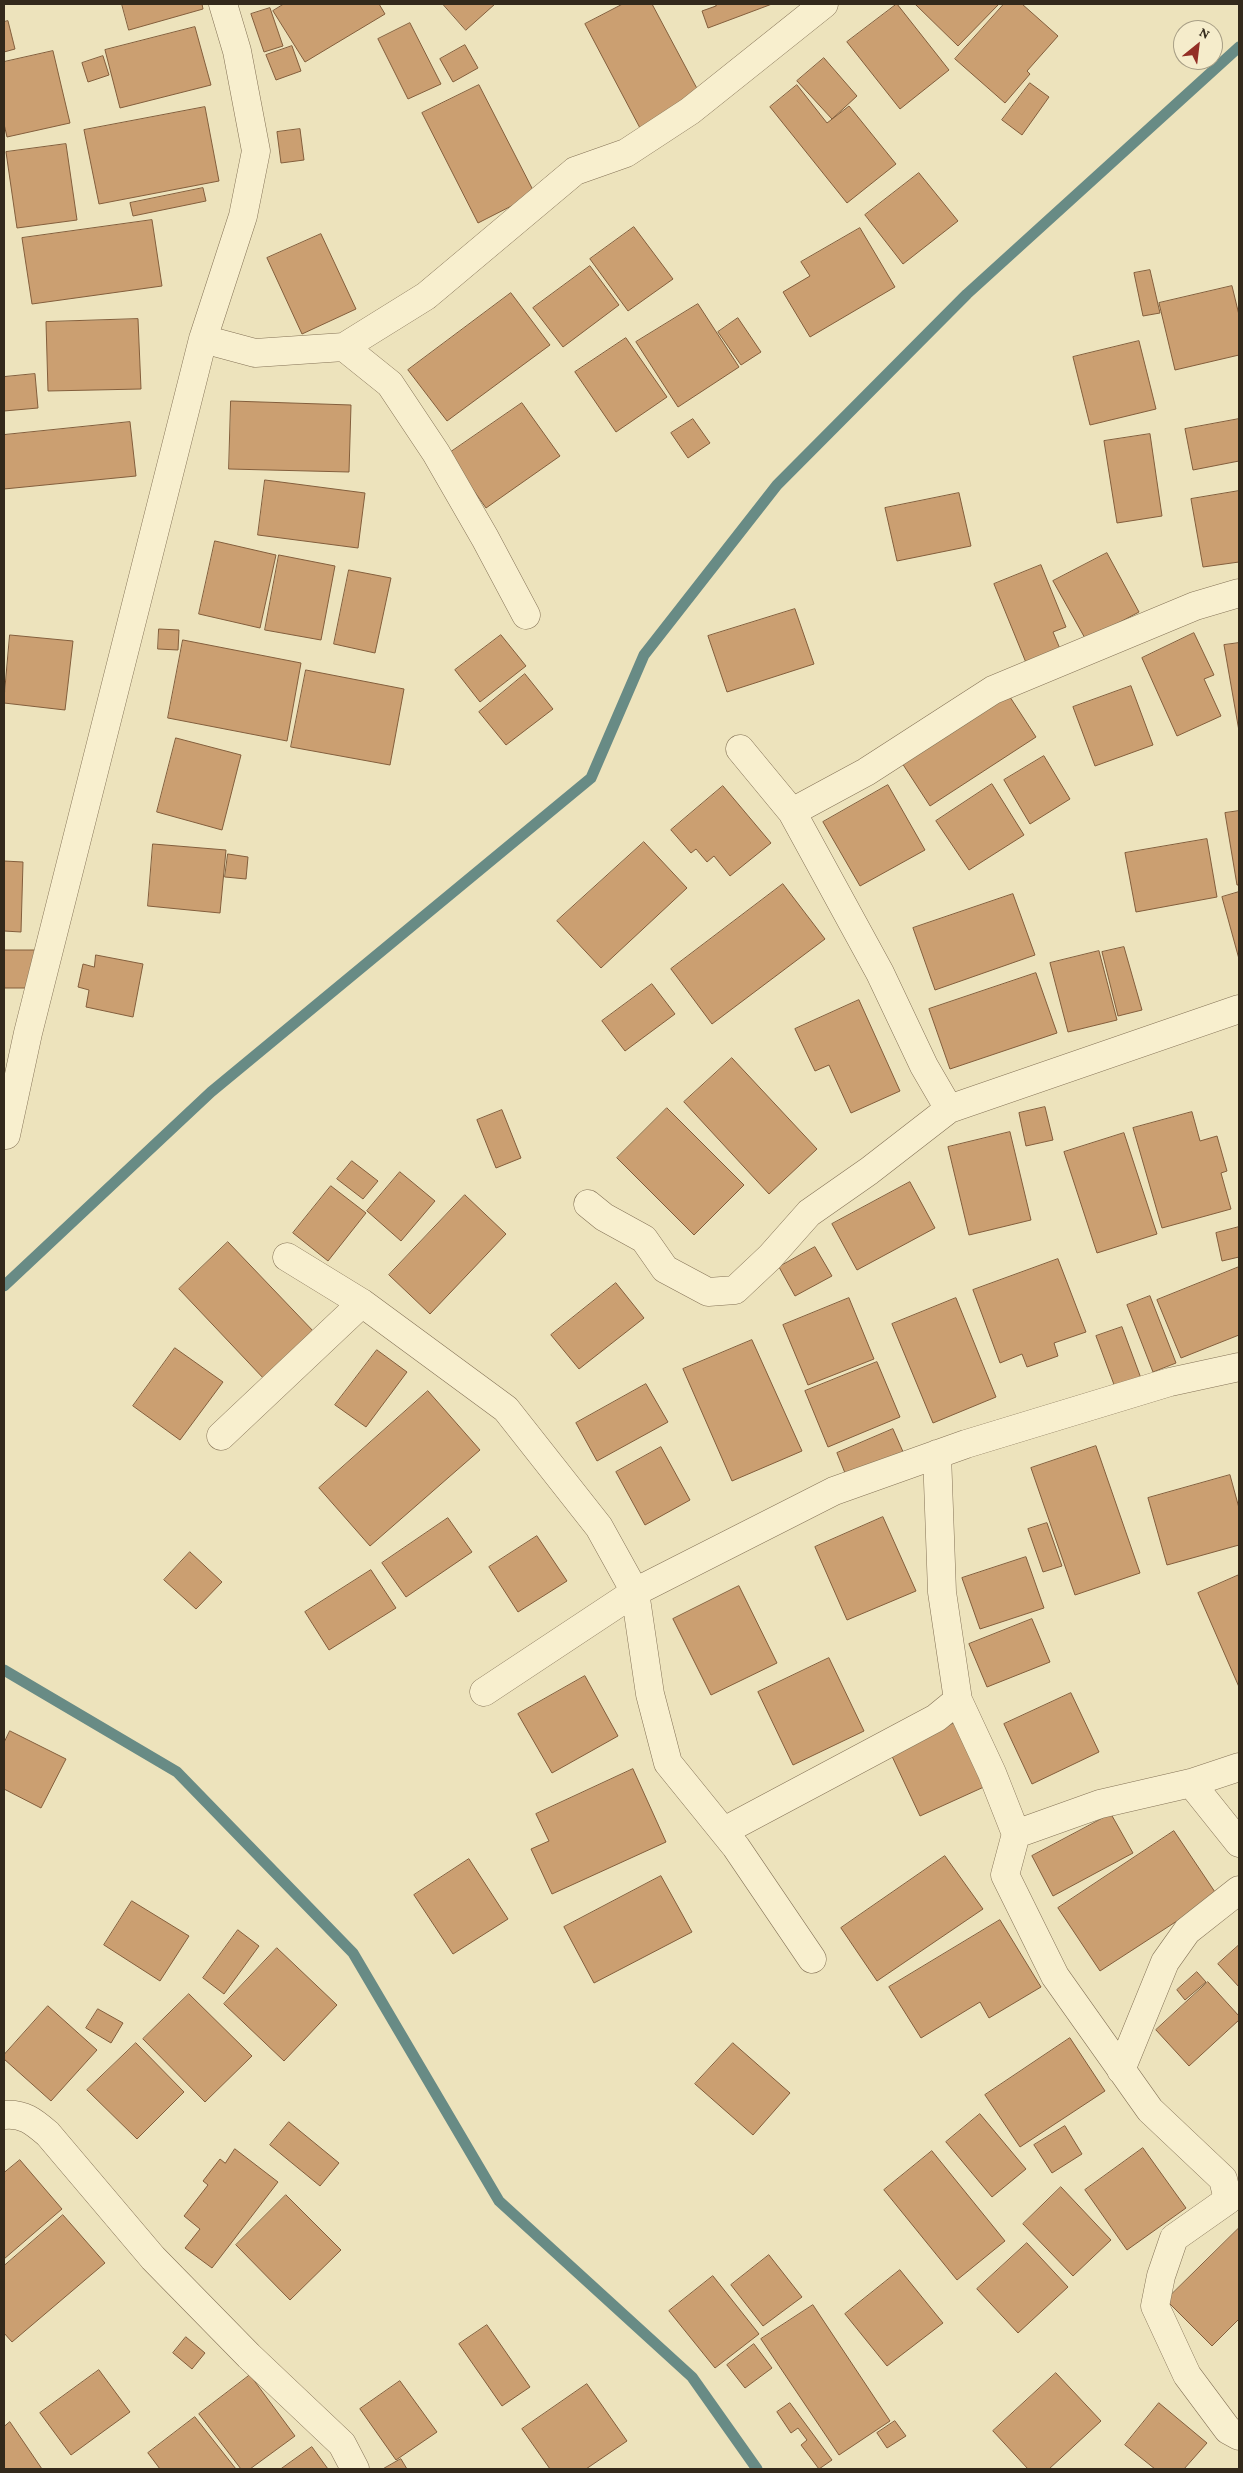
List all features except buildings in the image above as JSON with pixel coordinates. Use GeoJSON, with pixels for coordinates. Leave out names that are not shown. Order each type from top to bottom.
{"type":"FeatureCollection","features":[{"type":"Feature","properties":{"kind":"street"},"geometry":{"type":"LineString","coordinates":[[6,1134],[30,1024],[203,338],[243,216],[256,151],[237,51],[223,4]]}},
{"type":"Feature","properties":{"kind":"street"},"geometry":{"type":"LineString","coordinates":[[203,338],[255,353],[344,347],[426,296],[575,171],[626,153],[690,111],[824,4]]}},
{"type":"Feature","properties":{"kind":"street"},"geometry":{"type":"LineString","coordinates":[[344,347],[390,384],[436,453],[485,538],[526,615]]}},
{"type":"Feature","properties":{"kind":"street"},"geometry":{"type":"LineString","coordinates":[[792,812],[866,772],[993,690],[1194,606],[1239,593]]}},
{"type":"Feature","properties":{"kind":"street"},"geometry":{"type":"LineString","coordinates":[[740,749],[792,812],[880,973],[924,1066],[949,1109]]}},
{"type":"Feature","properties":{"kind":"street"},"geometry":{"type":"LineString","coordinates":[[588,1204],[604,1217],[644,1240],[666,1269],[708,1292],[735,1290],[770,1257],[809,1213],[869,1171],[949,1109],[1239,1009]]}},
{"type":"Feature","properties":{"kind":"street"},"geometry":{"type":"LineString","coordinates":[[287,1257],[362,1304],[506,1409],[599,1527],[635,1592],[650,1694],[668,1763],[724,1831],[812,1958]]}},
{"type":"Feature","properties":{"kind":"street"},"geometry":{"type":"LineString","coordinates":[[221,1436],[362,1304]]}},
{"type":"Feature","properties":{"kind":"street"},"geometry":{"type":"LineString","coordinates":[[484,1692],[635,1592],[834,1491],[937,1454],[1170,1382],[1239,1367]]}},
{"type":"Feature","properties":{"kind":"street"},"geometry":{"type":"LineString","coordinates":[[937,1454],[942,1592],[958,1700],[992,1773],[1016,1834],[1005,1875],[1055,1976],[1121,2070],[1150,2110],[1223,2179],[1228,2200],[1174,2238],[1161,2276],[1155,2306],[1187,2375],[1228,2430],[1239,2436]]}},
{"type":"Feature","properties":{"kind":"street"},"geometry":{"type":"LineString","coordinates":[[724,1831],[936,1718],[958,1700]]}},
{"type":"Feature","properties":{"kind":"street"},"geometry":{"type":"LineString","coordinates":[[1016,1834],[1100,1804],[1191,1784],[1239,1767]]}},
{"type":"Feature","properties":{"kind":"street"},"geometry":{"type":"LineString","coordinates":[[1191,1784],[1239,1843]]}},
{"type":"Feature","properties":{"kind":"street"},"geometry":{"type":"LineString","coordinates":[[1121,2070],[1165,1962],[1187,1931],[1239,1890]]}},
{"type":"Feature","properties":{"kind":"street"},"geometry":{"type":"LineString","coordinates":[[4,2114],[15,2114],[29,2118],[48,2134],[153,2258],[249,2356],[342,2444],[355,2469]]}},
{"type":"Feature","properties":{"kind":"waterway"},"geometry":{"type":"LineString","coordinates":[[4,1286],[211,1092],[591,778],[644,655],[777,485],[967,294],[1239,47]]}},
{"type":"Feature","properties":{"kind":"waterway"},"geometry":{"type":"LineString","coordinates":[[4,1670],[177,1772],[353,1953],[499,2201],[692,2377],[757,2469]]}}]}
